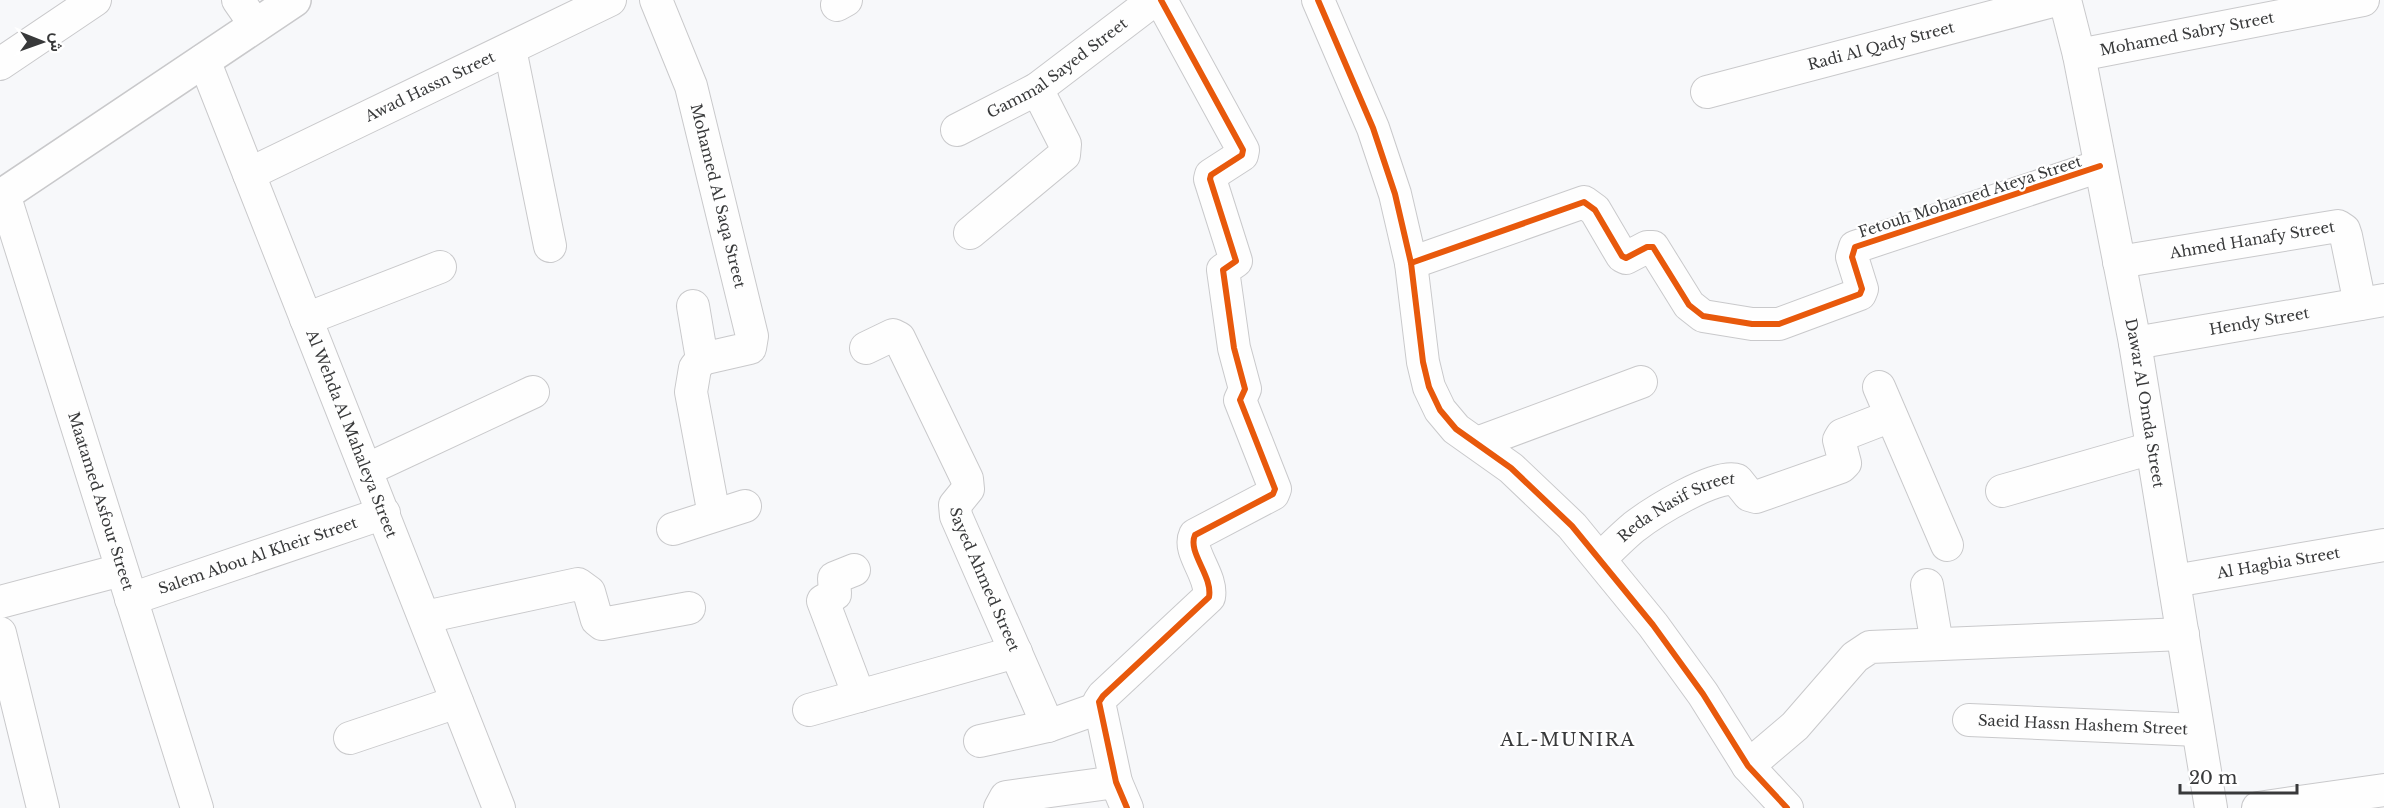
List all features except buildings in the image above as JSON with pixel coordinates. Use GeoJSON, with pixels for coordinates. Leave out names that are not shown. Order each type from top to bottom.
{"type":"FeatureCollection","features":[{"type":"Feature","properties":{"kind":"street"},"geometry":{"type":"LineString","coordinates":[[0,64],[95,0]]}},
{"type":"Feature","properties":{"kind":"street"},"geometry":{"type":"LineString","coordinates":[[2,196],[204,60],[247,13],[294,0]]}},
{"type":"Feature","properties":{"kind":"street","name":"Awad Hassn Street"},"geometry":{"type":"LineString","coordinates":[[249,174],[610,0]]}},
{"type":"Feature","properties":{"kind":"street","name":"Mohamed Al Saqa Street"},"geometry":{"type":"LineString","coordinates":[[656,0],[691,86],[752,336],[750,348],[702,359]]}},
{"type":"Feature","properties":{"kind":"street","name":"Gammal Sayed Street"},"geometry":{"type":"LineString","coordinates":[[957,130],[1037,89],[1154,0]]}},
{"type":"Feature","properties":{"kind":"street"},"geometry":{"type":"LineString","coordinates":[[1000,808],[1006,797],[1121,795],[1099,708],[1103,696],[1209,597],[1209,582],[1193,544],[1195,535],[1273,494],[1275,489],[1240,400],[1245,388],[1227,309],[1223,270],[1236,261],[1210,179],[1211,175],[1242,155],[1243,150],[1161,0]]}},
{"type":"Feature","properties":{"kind":"street"},"geometry":{"type":"LineString","coordinates":[[1318,0],[1373,128],[1395,195],[1410,263],[1423,362],[1429,387],[1440,410],[1456,429],[1543,496],[1600,559],[1653,625],[1703,694],[1748,766],[1786,808]]}},
{"type":"Feature","properties":{"kind":"street","name":"Radi Al Qady Street"},"geometry":{"type":"LineString","coordinates":[[1707,92],[2056,0]]}},
{"type":"Feature","properties":{"kind":"street","name":"Dawar Al Omda Street"},"geometry":{"type":"LineString","coordinates":[[2065,0],[2079,55],[2135,343],[2211,808]]}},
{"type":"Feature","properties":{"kind":"street","name":"Mohamed Sabry Street"},"geometry":{"type":"LineString","coordinates":[[2079,55],[2363,0]]}},
{"type":"Feature","properties":{"kind":"street"},"geometry":{"type":"LineString","coordinates":[[510,49],[550,246]]}},
{"type":"Feature","properties":{"kind":"street","name":"Al Wehda Al Mahaleya Street"},"geometry":{"type":"LineString","coordinates":[[204,60],[499,808]]}},
{"type":"Feature","properties":{"kind":"street"},"geometry":{"type":"LineString","coordinates":[[970,233],[1064,155],[1065,144],[1037,89]]}},
{"type":"Feature","properties":{"kind":"street","name":"Fetouh Mohamed Ateya Street"},"geometry":{"type":"LineString","coordinates":[[1410,263],[1584,202],[1594,210],[1622,256],[1626,258],[1647,247],[1653,247],[1689,305],[1698,314],[1752,324],[1779,324],[1860,294],[1862,289],[1852,257],[1855,248],[2100,166]]}},
{"type":"Feature","properties":{"kind":"street","name":"Maatamed Asfour Street"},"geometry":{"type":"LineString","coordinates":[[2,196],[197,808]]}},
{"type":"Feature","properties":{"kind":"street","name":"Ahmed Hanafy Street"},"geometry":{"type":"LineString","coordinates":[[2119,262],[2338,226],[2346,236],[2372,302]]}},
{"type":"Feature","properties":{"kind":"street"},"geometry":{"type":"LineString","coordinates":[[306,319],[440,267]]}},
{"type":"Feature","properties":{"kind":"street","name":"Hendy Street"},"geometry":{"type":"LineString","coordinates":[[2135,343],[2372,302]]}},
{"type":"Feature","properties":{"kind":"street"},"geometry":{"type":"LineString","coordinates":[[693,306],[702,359],[695,368],[691,392],[714,515]]}},
{"type":"Feature","properties":{"kind":"street","name":"Sayed Ahmed Street"},"geometry":{"type":"LineString","coordinates":[[866,348],[893,335],[899,338],[902,344],[967,479],[968,489],[955,505],[956,516],[1048,726]]}},
{"type":"Feature","properties":{"kind":"street"},"geometry":{"type":"LineString","coordinates":[[1477,443],[1641,382]]}},
{"type":"Feature","properties":{"kind":"street"},"geometry":{"type":"LineString","coordinates":[[366,470],[533,392]]}},
{"type":"Feature","properties":{"kind":"street","name":"Reda Nasif Street"},"geometry":{"type":"LineString","coordinates":[[1600,559],[1635,526],[1663,508],[1724,479],[1737,480],[1749,495],[1756,497],[1840,467],[1845,463],[1839,441],[1842,435],[1885,401],[1947,545]]}},
{"type":"Feature","properties":{"kind":"street"},"geometry":{"type":"LineString","coordinates":[[2002,491],[2152,448]]}},
{"type":"Feature","properties":{"kind":"street"},"geometry":{"type":"LineString","coordinates":[[673,529],[745,506]]}},
{"type":"Feature","properties":{"kind":"street","name":"Salem Abou Al Kheir Street"},"geometry":{"type":"LineString","coordinates":[[131,599],[384,513]]}},
{"type":"Feature","properties":{"kind":"street","name":"Al Hagbia Street"},"geometry":{"type":"LineString","coordinates":[[2174,581],[2384,545]]}},
{"type":"Feature","properties":{"kind":"street"},"geometry":{"type":"LineString","coordinates":[[0,602],[121,570]]}},
{"type":"Feature","properties":{"kind":"street"},"geometry":{"type":"LineString","coordinates":[[854,570],[834,578],[835,594],[824,601],[859,696]]}},
{"type":"Feature","properties":{"kind":"street"},"geometry":{"type":"LineString","coordinates":[[424,618],[579,584],[589,592],[597,620],[602,624],[689,608]]}},
{"type":"Feature","properties":{"kind":"street"},"geometry":{"type":"LineString","coordinates":[[1927,585],[1937,644]]}},
{"type":"Feature","properties":{"kind":"street"},"geometry":{"type":"LineString","coordinates":[[0,633],[44,808]]}},
{"type":"Feature","properties":{"kind":"street"},"geometry":{"type":"LineString","coordinates":[[1748,766],[1795,726],[1862,650],[1870,647],[2182,634]]}},
{"type":"Feature","properties":{"kind":"street"},"geometry":{"type":"LineString","coordinates":[[809,710],[1016,652]]}},
{"type":"Feature","properties":{"kind":"street"},"geometry":{"type":"LineString","coordinates":[[350,738],[457,702]]}},
{"type":"Feature","properties":{"kind":"street"},"geometry":{"type":"LineString","coordinates":[[980,741],[1048,726],[1099,708]]}},
{"type":"Feature","properties":{"kind":"street","name":"Saeid Hassn Hashem Street"},"geometry":{"type":"LineString","coordinates":[[1969,720],[2198,730]]}},
{"type":"Feature","properties":{"kind":"street"},"geometry":{"type":"LineString","coordinates":[[2258,808],[2384,790]]}},
{"type":"Feature","properties":{"kind":"cycle path"},"geometry":{"type":"LineString","coordinates":[[1127,808],[1116,782],[1099,702],[1209,597],[1207,581],[1194,549],[1195,535],[1273,494],[1275,489],[1240,400],[1245,389],[1234,348],[1223,270],[1236,261],[1210,179],[1211,175],[1242,155],[1243,150],[1161,0]]}},
{"type":"Feature","properties":{"kind":"cycle path"},"geometry":{"type":"LineString","coordinates":[[1318,0],[1373,128],[1395,194],[1411,263],[1423,362],[1429,387],[1440,410],[1456,429],[1511,468],[1572,526],[1653,625],[1703,694],[1748,766],[1787,808]]}},
{"type":"Feature","properties":{"kind":"cycle path"},"geometry":{"type":"LineString","coordinates":[[1411,263],[1584,202],[1595,210],[1622,256],[1626,258],[1647,247],[1653,247],[1689,305],[1703,316],[1752,324],[1779,324],[1860,294],[1862,289],[1852,257],[1855,247],[2100,166]]}},
{"type":"Feature","properties":{"kind":"district","name":"AL-MUNIRA"},"geometry":{"type":"Point","coordinates":[1568,740]}}]}
